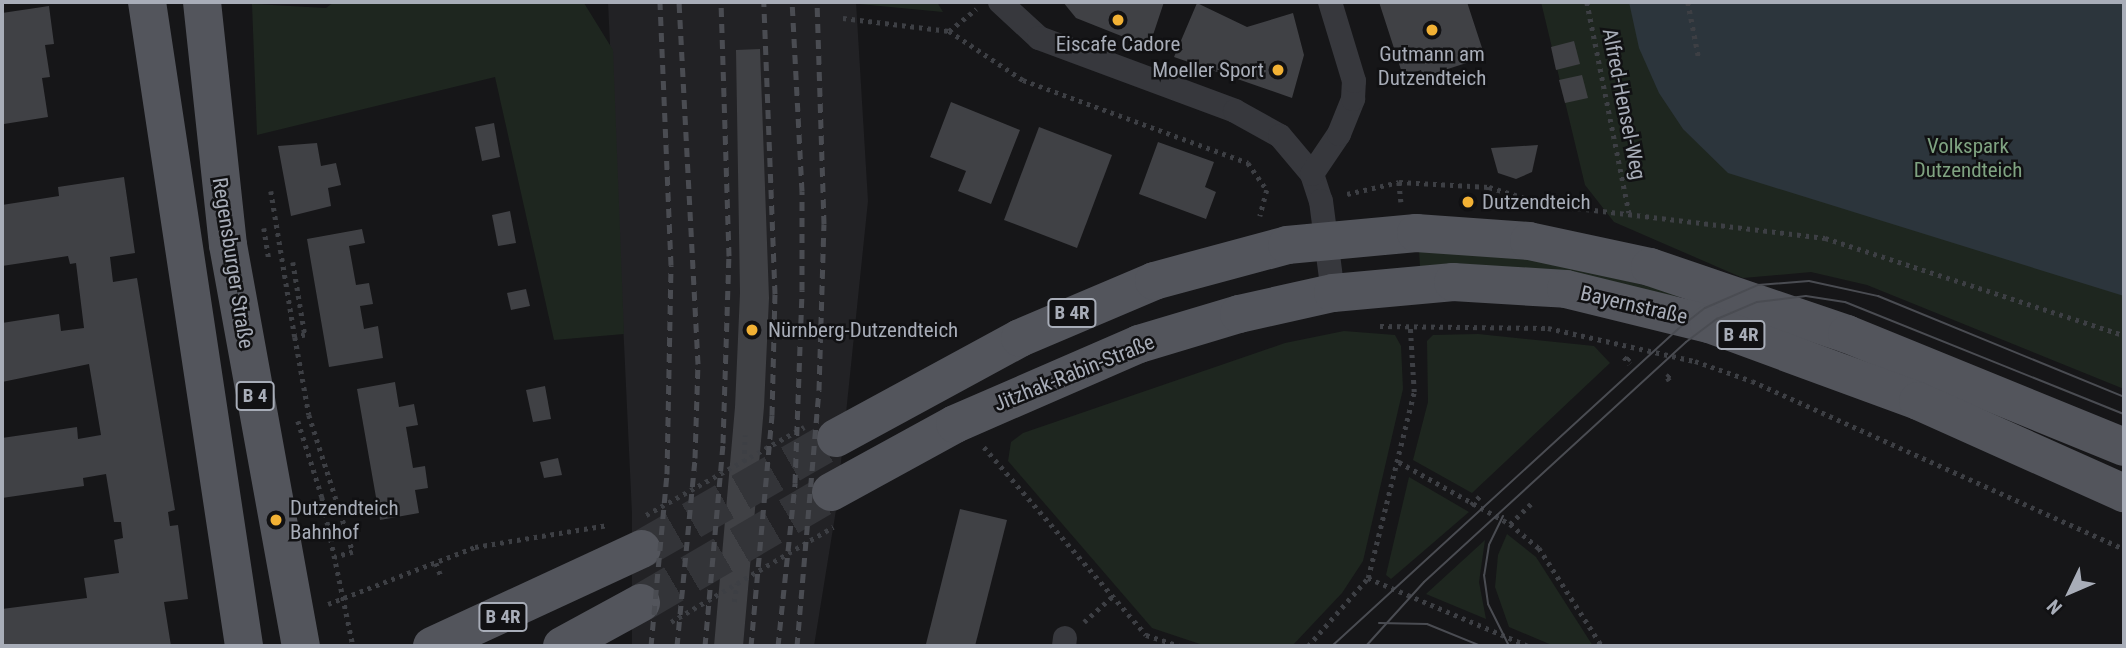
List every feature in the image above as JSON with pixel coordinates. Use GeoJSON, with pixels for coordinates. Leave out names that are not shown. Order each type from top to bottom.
{"type":"FeatureCollection","features":[{"type":"Feature","properties":{"kind":"main road"},"geometry":{"type":"LineString","coordinates":[[147,2],[244,646]]}},
{"type":"Feature","properties":{"kind":"main road","name":"Regensburger Straße"},"geometry":{"type":"LineString","coordinates":[[202,2],[223,207],[298,632]]}},
{"type":"Feature","properties":{"kind":"main road","name":"Bayernstraße"},"geometry":{"type":"LineString","coordinates":[[1328,239],[1416,233],[1475,236],[1542,244],[1650,267],[1825,326],[2124,447]]}},
{"type":"Feature","properties":{"kind":"main road","name":"B 4R"},"geometry":{"type":"LineString","coordinates":[[822,431],[1119,294],[1240,255],[1328,239]]}},
{"type":"Feature","properties":{"kind":"main road","name":"Bayernstraße"},"geometry":{"type":"LineString","coordinates":[[1333,293],[1407,283],[1484,282],[1555,288],[1641,304],[1836,369],[2124,493]]}},
{"type":"Feature","properties":{"kind":"main road","name":"Jitzhak-Rabin-Straße"},"geometry":{"type":"LineString","coordinates":[[838,506],[955,424],[1079,367],[1221,319],[1333,293]]}},
{"type":"Feature","properties":{"kind":"main road","name":"B 4R"},"geometry":{"type":"LineString","coordinates":[[432,646],[540,600],[631,531]]}},
{"type":"Feature","properties":{"kind":"main road"},"geometry":{"type":"LineString","coordinates":[[562,646],[650,616]]}},
{"type":"Feature","properties":{"kind":"street"},"geometry":{"type":"LineString","coordinates":[[1000,2],[1039,38],[1257,122],[1297,152],[1312,174],[1328,239],[1333,293]]}},
{"type":"Feature","properties":{"kind":"street"},"geometry":{"type":"LineString","coordinates":[[1312,174],[1339,134],[1353,99],[1354,81],[1330,2]]}},
{"type":"Feature","properties":{"kind":"path"},"geometry":{"type":"LineString","coordinates":[[949,31],[985,2]]}},
{"type":"Feature","properties":{"kind":"path","name":"Alfred-Hensel-Weg"},"geometry":{"type":"LineString","coordinates":[[1587,2],[1629,213]]}},
{"type":"Feature","properties":{"kind":"path"},"geometry":{"type":"LineString","coordinates":[[1688,2],[1699,59]]}},
{"type":"Feature","properties":{"kind":"path"},"geometry":{"type":"LineString","coordinates":[[842,18],[949,31],[1023,80],[1248,163],[1267,190],[1258,227]]}},
{"type":"Feature","properties":{"kind":"path"},"geometry":{"type":"LineString","coordinates":[[1365,189],[1399,182],[1489,187],[1544,204],[1825,239],[2124,335]]}},
{"type":"Feature","properties":{"kind":"path"},"geometry":{"type":"LineString","coordinates":[[1399,182],[1401,205]]}},
{"type":"Feature","properties":{"kind":"path"},"geometry":{"type":"LineString","coordinates":[[1488,198],[1489,187]]}},
{"type":"Feature","properties":{"kind":"path"},"geometry":{"type":"LineString","coordinates":[[271,191],[309,415],[353,552],[335,557]]}},
{"type":"Feature","properties":{"kind":"path"},"geometry":{"type":"LineString","coordinates":[[261,214],[270,265]]}},
{"type":"Feature","properties":{"kind":"path"},"geometry":{"type":"LineString","coordinates":[[293,262],[305,335],[295,337]]}},
{"type":"Feature","properties":{"kind":"path","name":"Bayernstraße"},"geometry":{"type":"LineString","coordinates":[[1370,325],[1548,328],[1695,361],[1752,381],[2124,549]]}},
{"type":"Feature","properties":{"kind":"path"},"geometry":{"type":"LineString","coordinates":[[1309,646],[1368,578],[1399,462],[1414,392],[1410,327]]}},
{"type":"Feature","properties":{"kind":"path"},"geometry":{"type":"LineString","coordinates":[[1627,360],[1633,354]]}},
{"type":"Feature","properties":{"kind":"path"},"geometry":{"type":"LineString","coordinates":[[1667,377],[1673,371]]}},
{"type":"Feature","properties":{"kind":"path"},"geometry":{"type":"LineString","coordinates":[[297,419],[335,557],[354,646]]}},
{"type":"Feature","properties":{"kind":"path"},"geometry":{"type":"LineString","coordinates":[[298,632],[344,596],[475,547],[631,531],[744,463],[822,431]]}},
{"type":"Feature","properties":{"kind":"path"},"geometry":{"type":"LineString","coordinates":[[744,463],[745,435]]}},
{"type":"Feature","properties":{"kind":"path"},"geometry":{"type":"LineString","coordinates":[[970,450],[992,439]]}},
{"type":"Feature","properties":{"kind":"path"},"geometry":{"type":"LineString","coordinates":[[981,444],[1146,635],[1178,646]]}},
{"type":"Feature","properties":{"kind":"path"},"geometry":{"type":"LineString","coordinates":[[1399,462],[1471,505],[1510,524],[1539,548],[1602,646]]}},
{"type":"Feature","properties":{"kind":"path"},"geometry":{"type":"LineString","coordinates":[[1471,505],[1481,495]]}},
{"type":"Feature","properties":{"kind":"path"},"geometry":{"type":"LineString","coordinates":[[1510,524],[1534,500]]}},
{"type":"Feature","properties":{"kind":"path"},"geometry":{"type":"LineString","coordinates":[[650,616],[737,583],[838,506]]}},
{"type":"Feature","properties":{"kind":"path"},"geometry":{"type":"LineString","coordinates":[[436,563],[442,576]]}},
{"type":"Feature","properties":{"kind":"path"},"geometry":{"type":"LineString","coordinates":[[1368,578],[1528,646]]}},
{"type":"Feature","properties":{"kind":"path"},"geometry":{"type":"LineString","coordinates":[[734,602],[737,583]]}},
{"type":"Feature","properties":{"kind":"path"},"geometry":{"type":"LineString","coordinates":[[1065,642],[1112,597]]}},
{"type":"Feature","properties":{"kind":"shaded area"},"geometry":{"type":"Polygon","coordinates":[[[608,2],[856,2],[868,201],[836,510],[814,646],[632,646],[632,514],[608,2]]]}},
{"type":"Feature","properties":{"kind":"shaded area","name":"Volkspark Dutzendteich"},"geometry":{"type":"Polygon","coordinates":[[[1629,2],[2124,2],[2124,296],[1728,173],[1683,129],[1659,93],[1639,48],[1629,2]]]}},
{"type":"Feature","properties":{"kind":"green space"},"geometry":{"type":"Polygon","coordinates":[[[334,2],[584,3],[613,50],[624,334],[554,340],[495,77],[257,135],[252,4],[326,8],[334,2]]]}},
{"type":"Feature","properties":{"kind":"green space"},"geometry":{"type":"Polygon","coordinates":[[[838,2],[937,2],[943,12],[838,2]]]}},
{"type":"Feature","properties":{"kind":"green space","name":"Volkspark Dutzendteich"},"geometry":{"type":"Polygon","coordinates":[[[1541,2],[2124,2],[2124,389],[1867,285],[1811,272],[1743,278],[1614,222],[1585,185],[1541,2]]]}},
{"type":"Feature","properties":{"kind":"green space"},"geometry":{"type":"Polygon","coordinates":[[[1419,249],[1510,253],[1706,300],[1420,267],[1419,249]]]}},
{"type":"Feature","properties":{"kind":"green space"},"geometry":{"type":"Polygon","coordinates":[[[1344,331],[1395,335],[1401,346],[1403,389],[1363,561],[1342,593],[1292,646],[1206,646],[1152,628],[1008,461],[1011,442],[1023,433],[1285,343],[1344,331]]]}},
{"type":"Feature","properties":{"kind":"green space"},"geometry":{"type":"Polygon","coordinates":[[[1478,334],[1594,346],[1610,363],[1472,493],[1413,460],[1428,402],[1427,341],[1433,335],[1478,334]]]}},
{"type":"Feature","properties":{"kind":"green space"},"geometry":{"type":"Polygon","coordinates":[[[1409,477],[1469,512],[1391,579],[1386,575],[1409,477]]]}},
{"type":"Feature","properties":{"kind":"green space"},"geometry":{"type":"Polygon","coordinates":[[[1507,534],[1536,557],[1593,646],[1554,646],[1509,627],[1495,587],[1498,555],[1507,534]]]}},
{"type":"Feature","properties":{"kind":"green space"},"geometry":{"type":"Polygon","coordinates":[[[1485,540],[1479,582],[1486,619],[1426,594],[1485,540]]]}},
{"type":"Feature","properties":{"kind":"building"},"geometry":{"type":"Polygon","coordinates":[[[1063,2],[1164,2],[1149,47],[1076,18],[1063,2]]]}},
{"type":"Feature","properties":{"kind":"building","name":"Gutmann am Dutzendteich"},"geometry":{"type":"Polygon","coordinates":[[[1379,2],[1467,2],[1485,57],[1423,77],[1421,70],[1403,76],[1379,2]]]}},
{"type":"Feature","properties":{"kind":"building"},"geometry":{"type":"Polygon","coordinates":[[[1197,3],[1247,27],[1293,13],[1304,55],[1292,98],[1174,57],[1197,3]]]}},
{"type":"Feature","properties":{"kind":"building"},"geometry":{"type":"Polygon","coordinates":[[[49,6],[54,44],[45,45],[50,77],[42,78],[48,117],[4,124],[2,13],[49,6]]]}},
{"type":"Feature","properties":{"kind":"building"},"geometry":{"type":"Polygon","coordinates":[[[1574,41],[1580,64],[1556,70],[1551,47],[1574,41]]]}},
{"type":"Feature","properties":{"kind":"building"},"geometry":{"type":"Polygon","coordinates":[[[760,49],[769,298],[764,407],[743,646],[714,646],[735,407],[740,293],[736,50],[760,49]]]}},
{"type":"Feature","properties":{"kind":"building"},"geometry":{"type":"Polygon","coordinates":[[[1582,75],[1588,98],[1565,103],[1559,80],[1582,75]]]}},
{"type":"Feature","properties":{"kind":"building"},"geometry":{"type":"Polygon","coordinates":[[[951,102],[1020,130],[991,204],[958,191],[966,171],[930,157],[951,102]]]}},
{"type":"Feature","properties":{"kind":"building"},"geometry":{"type":"Polygon","coordinates":[[[494,123],[500,157],[482,161],[475,127],[494,123]]]}},
{"type":"Feature","properties":{"kind":"building"},"geometry":{"type":"Polygon","coordinates":[[[1039,127],[1112,155],[1077,248],[1004,220],[1039,127]]]}},
{"type":"Feature","properties":{"kind":"building"},"geometry":{"type":"Polygon","coordinates":[[[1158,142],[1214,162],[1205,187],[1216,192],[1206,219],[1139,194],[1158,142]]]}},
{"type":"Feature","properties":{"kind":"building"},"geometry":{"type":"Polygon","coordinates":[[[317,143],[321,166],[336,163],[341,185],[328,188],[331,206],[291,216],[278,146],[317,143]]]}},
{"type":"Feature","properties":{"kind":"building"},"geometry":{"type":"Polygon","coordinates":[[[1538,145],[1532,172],[1516,179],[1498,173],[1491,148],[1538,145]]]}},
{"type":"Feature","properties":{"kind":"building"},"geometry":{"type":"Polygon","coordinates":[[[124,177],[135,253],[110,257],[113,282],[137,278],[175,510],[168,512],[170,526],[178,525],[188,599],[164,602],[171,646],[2,646],[2,609],[87,598],[84,578],[119,573],[114,540],[123,538],[121,522],[114,522],[106,474],[83,478],[84,486],[2,498],[2,438],[77,427],[78,439],[101,435],[89,364],[2,382],[2,323],[59,314],[61,331],[84,328],[76,263],[70,264],[68,256],[2,266],[2,205],[59,196],[58,187],[124,177]]]}},
{"type":"Feature","properties":{"kind":"building"},"geometry":{"type":"Polygon","coordinates":[[[510,211],[516,243],[498,246],[492,215],[510,211]]]}},
{"type":"Feature","properties":{"kind":"building"},"geometry":{"type":"Polygon","coordinates":[[[362,229],[365,243],[349,246],[356,285],[369,283],[373,304],[360,306],[364,329],[378,326],[383,358],[329,367],[307,239],[362,229]]]}},
{"type":"Feature","properties":{"kind":"building"},"geometry":{"type":"Polygon","coordinates":[[[526,289],[530,306],[511,310],[507,293],[526,289]]]}},
{"type":"Feature","properties":{"kind":"building"},"geometry":{"type":"Polygon","coordinates":[[[395,382],[399,407],[414,404],[418,425],[406,427],[413,468],[425,466],[428,488],[415,490],[419,513],[380,520],[357,389],[395,382]]]}},
{"type":"Feature","properties":{"kind":"building"},"geometry":{"type":"Polygon","coordinates":[[[545,386],[551,419],[533,422],[526,390],[545,386]]]}},
{"type":"Feature","properties":{"kind":"building"},"geometry":{"type":"Polygon","coordinates":[[[558,458],[562,475],[544,478],[540,462],[558,458]]]}},
{"type":"Feature","properties":{"kind":"building"},"geometry":{"type":"Polygon","coordinates":[[[960,509],[1007,520],[975,646],[934,646],[926,644],[960,509]]]}},
{"type":"Feature","properties":{"kind":"tunnel"},"geometry":{"type":"LineString","coordinates":[[642,549],[836,438]]}},
{"type":"Feature","properties":{"kind":"tunnel"},"geometry":{"type":"LineString","coordinates":[[641,603],[831,492]]}},
{"type":"Feature","properties":{"kind":"tram line"},"geometry":{"type":"LineString","coordinates":[[1332,646],[1678,329],[1705,308],[1758,285],[1809,281],[1878,296],[2124,397]]}},
{"type":"Feature","properties":{"kind":"tram line"},"geometry":{"type":"LineString","coordinates":[[1366,646],[1424,582],[1686,342],[1717,319],[1757,302],[1806,296],[1845,302],[2124,414]]}},
{"type":"Feature","properties":{"kind":"tram line"},"geometry":{"type":"LineString","coordinates":[[1503,516],[1489,545],[1484,575],[1488,604],[1509,646]]}},
{"type":"Feature","properties":{"kind":"tram line"},"geometry":{"type":"LineString","coordinates":[[1379,623],[1427,624],[1481,646]]}},
{"type":"Feature","properties":{"kind":"railway"},"geometry":{"type":"LineString","coordinates":[[651,646],[667,474],[671,265],[660,2]]}},
{"type":"Feature","properties":{"kind":"railway"},"geometry":{"type":"LineString","coordinates":[[677,646],[695,458],[698,364],[679,2]]}},
{"type":"Feature","properties":{"kind":"railway"},"geometry":{"type":"LineString","coordinates":[[705,646],[723,443],[729,256],[721,2]]}},
{"type":"Feature","properties":{"kind":"railway"},"geometry":{"type":"LineString","coordinates":[[751,646],[772,415],[775,294],[764,2]]}},
{"type":"Feature","properties":{"kind":"railway"},"geometry":{"type":"LineString","coordinates":[[778,646],[795,483],[802,290],[802,191],[792,2]]}},
{"type":"Feature","properties":{"kind":"railway"},"geometry":{"type":"LineString","coordinates":[[797,646],[819,390],[824,224],[817,2]]}},
{"type":"Feature","properties":{"kind":"place","name":"Eiscafe Cadore"},"geometry":{"type":"Point","coordinates":[1118,20]}},
{"type":"Feature","properties":{"kind":"place","name":"Gutmann am Dutzendteich"},"geometry":{"type":"Point","coordinates":[1432,30]}},
{"type":"Feature","properties":{"kind":"place","name":"Moeller Sport"},"geometry":{"type":"Point","coordinates":[1278,70]}},
{"type":"Feature","properties":{"kind":"place","name":"Dutzendteich"},"geometry":{"type":"Point","coordinates":[1468,202]}},
{"type":"Feature","properties":{"kind":"place","name":"Nürnberg-Dutzendteich"},"geometry":{"type":"Point","coordinates":[752,330]}},
{"type":"Feature","properties":{"kind":"place","name":"Dutzendteich Bahnhof"},"geometry":{"type":"Point","coordinates":[276,520]}}]}
